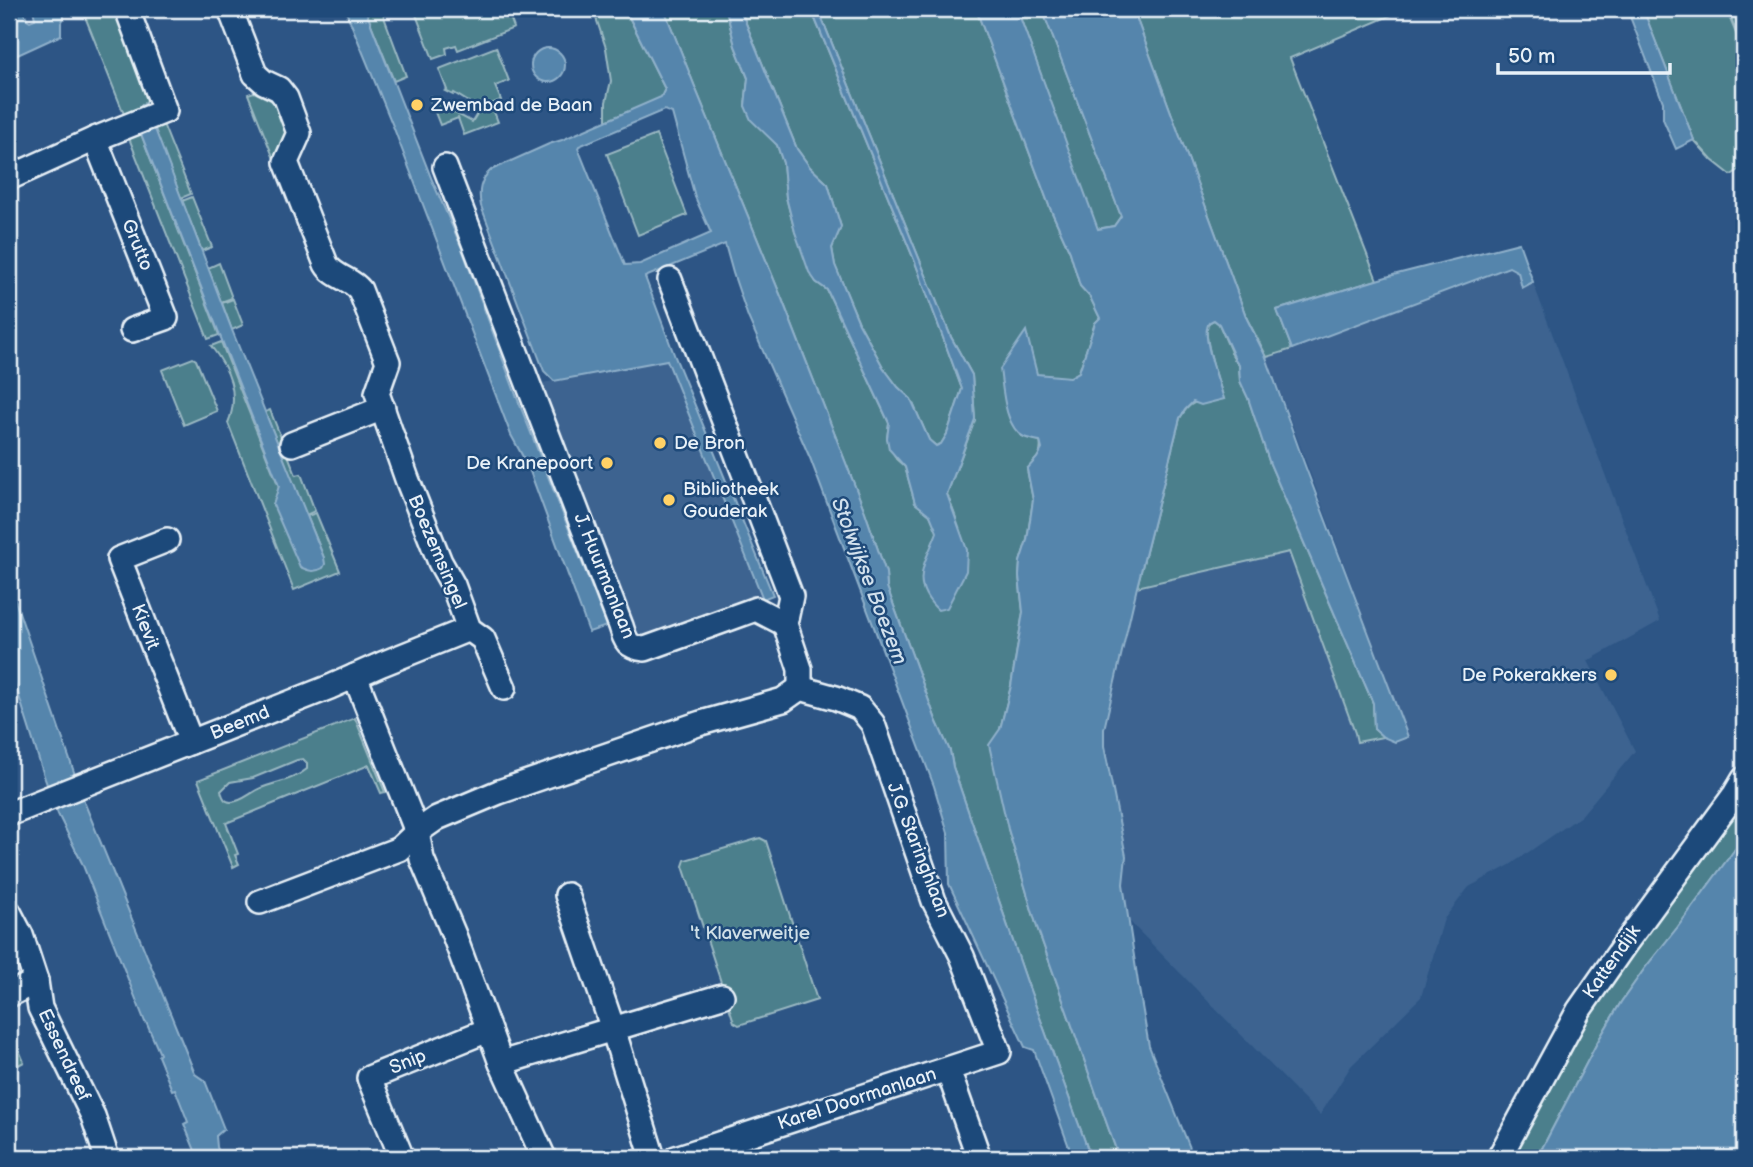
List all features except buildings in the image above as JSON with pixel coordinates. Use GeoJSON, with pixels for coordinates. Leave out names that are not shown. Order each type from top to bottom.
{"type":"FeatureCollection","features":[{"type":"Feature","properties":{"kind":"street"},"geometry":{"type":"LineString","coordinates":[[9,178],[165,111],[127,9]]}},
{"type":"Feature","properties":{"kind":"street","name":"Boezemsingel"},"geometry":{"type":"LineString","coordinates":[[230,9],[255,75],[279,89],[286,99],[299,133],[286,162],[326,264],[331,272],[355,283],[360,290],[388,362],[377,393],[407,479],[469,629],[483,639],[504,688]]}},
{"type":"Feature","properties":{"kind":"street","name":"Grutto"},"geometry":{"type":"LineString","coordinates":[[95,139],[166,318],[132,330]]}},
{"type":"Feature","properties":{"kind":"street","name":"J. Huurmanlaan"},"geometry":{"type":"LineString","coordinates":[[445,167],[626,641],[634,648],[646,649],[756,609],[785,624]]}},
{"type":"Feature","properties":{"kind":"street"},"geometry":{"type":"LineString","coordinates":[[260,902],[399,849],[437,818],[509,789],[701,723],[783,700],[800,688],[800,669],[785,624],[791,596],[670,280]]}},
{"type":"Feature","properties":{"kind":"street"},"geometry":{"type":"LineString","coordinates":[[292,444],[383,408]]}},
{"type":"Feature","properties":{"kind":"street","name":"Kievit"},"geometry":{"type":"LineString","coordinates":[[167,540],[119,559],[191,742]]}},
{"type":"Feature","properties":{"kind":"street","name":"Beemd"},"geometry":{"type":"LineString","coordinates":[[9,814],[469,629]]}},
{"type":"Feature","properties":{"kind":"street"},"geometry":{"type":"LineString","coordinates":[[355,676],[417,832],[422,859],[454,935],[488,1030],[544,1158]]}},
{"type":"Feature","properties":{"kind":"street","name":"J.G. Staringhlaan"},"geometry":{"type":"LineString","coordinates":[[800,688],[860,708],[873,724],[934,901],[962,956],[999,1052]]}},
{"type":"Feature","properties":{"kind":"street","name":"Kattendijk"},"geometry":{"type":"LineString","coordinates":[[1499,1158],[1579,1010],[1744,779]]}},
{"type":"Feature","properties":{"kind":"street"},"geometry":{"type":"LineString","coordinates":[[568,895],[653,1158]]}},
{"type":"Feature","properties":{"kind":"street","name":"Essendreef"},"geometry":{"type":"LineString","coordinates":[[9,912],[21,935],[36,981],[40,1008],[93,1116],[107,1158]]}},
{"type":"Feature","properties":{"kind":"street"},"geometry":{"type":"LineString","coordinates":[[9,995],[36,981]]}},
{"type":"Feature","properties":{"kind":"street"},"geometry":{"type":"LineString","coordinates":[[501,1063],[722,996]]}},
{"type":"Feature","properties":{"kind":"street","name":"Snip"},"geometry":{"type":"LineString","coordinates":[[402,1158],[369,1078],[488,1030]]}},
{"type":"Feature","properties":{"kind":"street","name":"Karel Doormanlaan"},"geometry":{"type":"LineString","coordinates":[[676,1158],[999,1052]]}},
{"type":"Feature","properties":{"kind":"street"},"geometry":{"type":"LineString","coordinates":[[948,1070],[979,1158]]}},
{"type":"Feature","properties":{"kind":"shaded area"},"geometry":{"type":"Polygon","coordinates":[[[1525,261],[1660,621],[1588,661],[1635,751],[1581,816],[1510,865],[1469,887],[1444,919],[1421,997],[1351,1066],[1320,1115],[1129,921],[1123,884],[1126,856],[1104,746],[1104,729],[1137,587],[1289,551],[1357,741],[1383,737],[1395,742],[1408,736],[1267,357],[1525,261]]]}},
{"type":"Feature","properties":{"kind":"shaded area"},"geometry":{"type":"Polygon","coordinates":[[[667,360],[762,595],[642,641],[537,384],[667,360]]]}},
{"type":"Feature","properties":{"kind":"green space"},"geometry":{"type":"Polygon","coordinates":[[[82,9],[117,9],[150,98],[126,119],[82,9]]]}},
{"type":"Feature","properties":{"kind":"green space"},"geometry":{"type":"Polygon","coordinates":[[[365,9],[381,9],[406,76],[394,81],[365,9]]]}},
{"type":"Feature","properties":{"kind":"green space"},"geometry":{"type":"Polygon","coordinates":[[[423,9],[507,9],[514,28],[458,50],[456,45],[446,48],[447,54],[433,59],[415,12],[423,9]]]}},
{"type":"Feature","properties":{"kind":"green space"},"geometry":{"type":"Polygon","coordinates":[[[593,9],[625,9],[665,89],[661,98],[606,121],[606,102],[611,81],[606,48],[593,9]]]}},
{"type":"Feature","properties":{"kind":"green space"},"geometry":{"type":"Polygon","coordinates":[[[664,9],[726,9],[735,46],[748,78],[745,106],[777,145],[783,163],[786,197],[795,232],[816,282],[827,290],[889,423],[887,438],[896,459],[905,467],[915,503],[930,515],[938,532],[932,545],[956,518],[947,494],[975,420],[972,375],[951,337],[818,9],[976,9],[1050,208],[1070,252],[1080,286],[1090,297],[1100,318],[1095,323],[1079,372],[1071,377],[1022,436],[1040,441],[1041,450],[1027,469],[1033,500],[1027,540],[1020,562],[1023,612],[1011,686],[1000,729],[1008,829],[1037,927],[1119,1158],[1091,1158],[1027,982],[953,767],[950,751],[887,587],[886,573],[865,512],[664,9]]]}},
{"type":"Feature","properties":{"kind":"green space"},"geometry":{"type":"Polygon","coordinates":[[[742,9],[811,9],[915,262],[962,389],[941,444],[936,446],[929,440],[911,399],[883,367],[859,323],[835,266],[832,248],[841,227],[828,184],[810,167],[797,149],[742,9]]]}},
{"type":"Feature","properties":{"kind":"green space"},"geometry":{"type":"Polygon","coordinates":[[[1017,9],[1042,9],[1121,216],[1114,226],[1097,229],[1017,9]]]}},
{"type":"Feature","properties":{"kind":"green space"},"geometry":{"type":"Polygon","coordinates":[[[1133,9],[1392,9],[1394,14],[1290,58],[1377,280],[1277,310],[1292,349],[1267,357],[1247,319],[1133,9]]]}},
{"type":"Feature","properties":{"kind":"green space"},"geometry":{"type":"Polygon","coordinates":[[[1643,9],[1726,9],[1742,48],[1728,9],[1744,9],[1744,167],[1731,175],[1712,160],[1694,140],[1643,9]]]}},
{"type":"Feature","properties":{"kind":"green space"},"geometry":{"type":"Polygon","coordinates":[[[496,47],[509,81],[495,86],[501,100],[491,104],[498,122],[464,135],[458,118],[440,125],[429,97],[431,96],[447,106],[446,108],[472,122],[480,109],[454,93],[453,95],[445,91],[447,90],[439,69],[496,47]]]}},
{"type":"Feature","properties":{"kind":"green space"},"geometry":{"type":"Polygon","coordinates":[[[254,92],[275,102],[286,131],[274,159],[248,94],[254,92]]]}},
{"type":"Feature","properties":{"kind":"green space"},"geometry":{"type":"Polygon","coordinates":[[[163,124],[191,194],[181,198],[154,128],[163,124]]]}},
{"type":"Feature","properties":{"kind":"green space"},"geometry":{"type":"Polygon","coordinates":[[[141,134],[219,335],[208,339],[129,138],[141,134]]]}},
{"type":"Feature","properties":{"kind":"green space"},"geometry":{"type":"Polygon","coordinates":[[[656,135],[687,215],[638,235],[607,154],[656,135]]]}},
{"type":"Feature","properties":{"kind":"green space"},"geometry":{"type":"Polygon","coordinates":[[[192,197],[212,247],[202,251],[182,201],[192,197]]]}},
{"type":"Feature","properties":{"kind":"green space"},"geometry":{"type":"Polygon","coordinates":[[[219,263],[232,298],[221,302],[208,268],[219,263]]]}},
{"type":"Feature","properties":{"kind":"green space"},"geometry":{"type":"Polygon","coordinates":[[[233,299],[243,325],[232,330],[222,303],[233,299]]]}},
{"type":"Feature","properties":{"kind":"green space"},"geometry":{"type":"Polygon","coordinates":[[[1214,320],[1219,324],[1239,365],[1240,381],[1270,464],[1373,703],[1374,729],[1383,737],[1357,742],[1289,552],[1137,587],[1180,418],[1193,403],[1224,399],[1208,343],[1207,326],[1214,320]]]}},
{"type":"Feature","properties":{"kind":"green space"},"geometry":{"type":"Polygon","coordinates":[[[221,342],[279,487],[273,505],[324,558],[307,516],[316,513],[340,571],[294,590],[228,423],[233,402],[231,382],[211,346],[221,342]]]}},
{"type":"Feature","properties":{"kind":"green space"},"geometry":{"type":"Polygon","coordinates":[[[193,358],[217,411],[184,425],[162,370],[193,358]]]}},
{"type":"Feature","properties":{"kind":"green space"},"geometry":{"type":"Polygon","coordinates":[[[270,410],[296,475],[301,474],[315,511],[306,515],[265,412],[270,410]]]}},
{"type":"Feature","properties":{"kind":"green space"},"geometry":{"type":"Polygon","coordinates":[[[355,718],[385,792],[381,793],[369,765],[226,823],[238,854],[235,855],[239,864],[233,867],[198,780],[355,718]],[[303,759],[297,760],[253,778],[230,782],[221,791],[222,795],[225,800],[235,802],[261,788],[296,776],[307,769],[307,763],[303,759]]]}},
{"type":"Feature","properties":{"kind":"green space"},"geometry":{"type":"Polygon","coordinates":[[[1744,798],[1744,837],[1621,1002],[1537,1158],[1509,1158],[1597,999],[1744,798]]]}},
{"type":"Feature","properties":{"kind":"green space","name":"'t Klaverweitje"},"geometry":{"type":"Polygon","coordinates":[[[760,838],[766,841],[817,1000],[739,1025],[734,1022],[683,866],[685,860],[760,838]]]}},
{"type":"Feature","properties":{"kind":"green space"},"geometry":{"type":"Polygon","coordinates":[[[9,1026],[24,1062],[9,1070],[9,1026]]]}},
{"type":"Feature","properties":{"kind":"water"},"geometry":{"type":"Polygon","coordinates":[[[9,9],[23,9],[30,21],[35,19],[33,9],[60,9],[64,18],[61,35],[9,59],[9,9]]]}},
{"type":"Feature","properties":{"kind":"water"},"geometry":{"type":"Polygon","coordinates":[[[345,9],[365,9],[432,180],[461,246],[607,626],[589,632],[528,466],[511,435],[393,126],[345,9]]]}},
{"type":"Feature","properties":{"kind":"water","name":"Stolwijkse Boezem"},"geometry":{"type":"Polygon","coordinates":[[[625,9],[664,9],[782,299],[865,512],[886,573],[887,587],[950,751],[953,767],[1027,982],[1091,1158],[1073,1158],[1034,1050],[1025,1047],[949,884],[948,833],[934,786],[810,458],[748,317],[725,244],[645,277],[773,595],[763,599],[667,360],[554,381],[544,371],[481,206],[482,182],[491,170],[661,97],[665,89],[625,9]],[[664,110],[578,148],[625,265],[640,264],[711,233],[695,197],[672,113],[664,110]]]}},
{"type":"Feature","properties":{"kind":"water"},"geometry":{"type":"Polygon","coordinates":[[[726,9],[742,9],[797,149],[810,167],[828,184],[841,227],[832,248],[835,265],[859,323],[883,367],[911,399],[929,440],[936,446],[941,444],[947,434],[962,389],[915,262],[811,9],[818,9],[951,337],[972,375],[975,419],[947,494],[967,550],[966,571],[947,608],[938,610],[929,600],[922,581],[925,562],[937,532],[930,515],[915,503],[905,467],[889,449],[889,423],[827,290],[816,282],[809,272],[786,197],[783,163],[777,145],[751,120],[745,106],[748,78],[735,46],[726,9]]]}},
{"type":"Feature","properties":{"kind":"water"},"geometry":{"type":"Polygon","coordinates":[[[976,9],[1017,9],[1098,229],[1114,226],[1121,216],[1042,9],[1133,9],[1247,319],[1266,357],[1408,737],[1395,742],[1374,729],[1373,703],[1270,464],[1240,381],[1239,365],[1219,324],[1214,320],[1209,322],[1208,343],[1224,399],[1201,405],[1193,402],[1180,418],[1104,729],[1104,746],[1126,856],[1123,884],[1149,1046],[1194,1158],[1119,1158],[1037,927],[1008,829],[989,745],[1000,729],[1011,686],[1023,612],[1020,562],[1027,540],[1033,500],[1027,469],[1042,449],[1040,441],[1024,437],[1012,425],[1000,369],[1026,331],[1037,374],[1070,377],[1079,372],[1095,323],[1100,318],[1090,297],[1080,286],[1070,252],[1050,208],[976,9]]]}},
{"type":"Feature","properties":{"kind":"water"},"geometry":{"type":"Polygon","coordinates":[[[1627,9],[1643,9],[1694,140],[1676,149],[1663,119],[1663,102],[1627,9]]]}},
{"type":"Feature","properties":{"kind":"water"},"geometry":{"type":"Polygon","coordinates":[[[548,48],[560,53],[565,65],[560,77],[548,82],[536,77],[531,65],[536,53],[548,48]]]}},
{"type":"Feature","properties":{"kind":"water"},"geometry":{"type":"Polygon","coordinates":[[[145,103],[232,330],[324,558],[325,564],[320,570],[311,571],[300,567],[273,505],[279,486],[132,114],[145,103]]]}},
{"type":"Feature","properties":{"kind":"water"},"geometry":{"type":"Polygon","coordinates":[[[1519,243],[1533,282],[1522,288],[1518,272],[1509,267],[1292,349],[1277,310],[1393,275],[1519,243]]]}},
{"type":"Feature","properties":{"kind":"water"},"geometry":{"type":"Polygon","coordinates":[[[9,583],[85,804],[195,1074],[205,1081],[224,1129],[216,1136],[221,1158],[198,1158],[184,1124],[188,1122],[175,1089],[172,1090],[158,1056],[160,1054],[45,779],[9,664],[9,583]]]}},
{"type":"Feature","properties":{"kind":"water"},"geometry":{"type":"Polygon","coordinates":[[[1744,837],[1744,1158],[1537,1158],[1621,1002],[1744,837]]]}},
{"type":"Feature","properties":{"kind":"place","name":"Zwembad de Baan"},"geometry":{"type":"Point","coordinates":[417,105]}},
{"type":"Feature","properties":{"kind":"place","name":"De Bron"},"geometry":{"type":"Point","coordinates":[660,443]}},
{"type":"Feature","properties":{"kind":"place","name":"De Kranepoort"},"geometry":{"type":"Point","coordinates":[607,463]}},
{"type":"Feature","properties":{"kind":"place","name":"Bibliotheek Gouderak"},"geometry":{"type":"Point","coordinates":[669,500]}},
{"type":"Feature","properties":{"kind":"place","name":"De Pokerakkers"},"geometry":{"type":"Point","coordinates":[1611,675]}}]}
